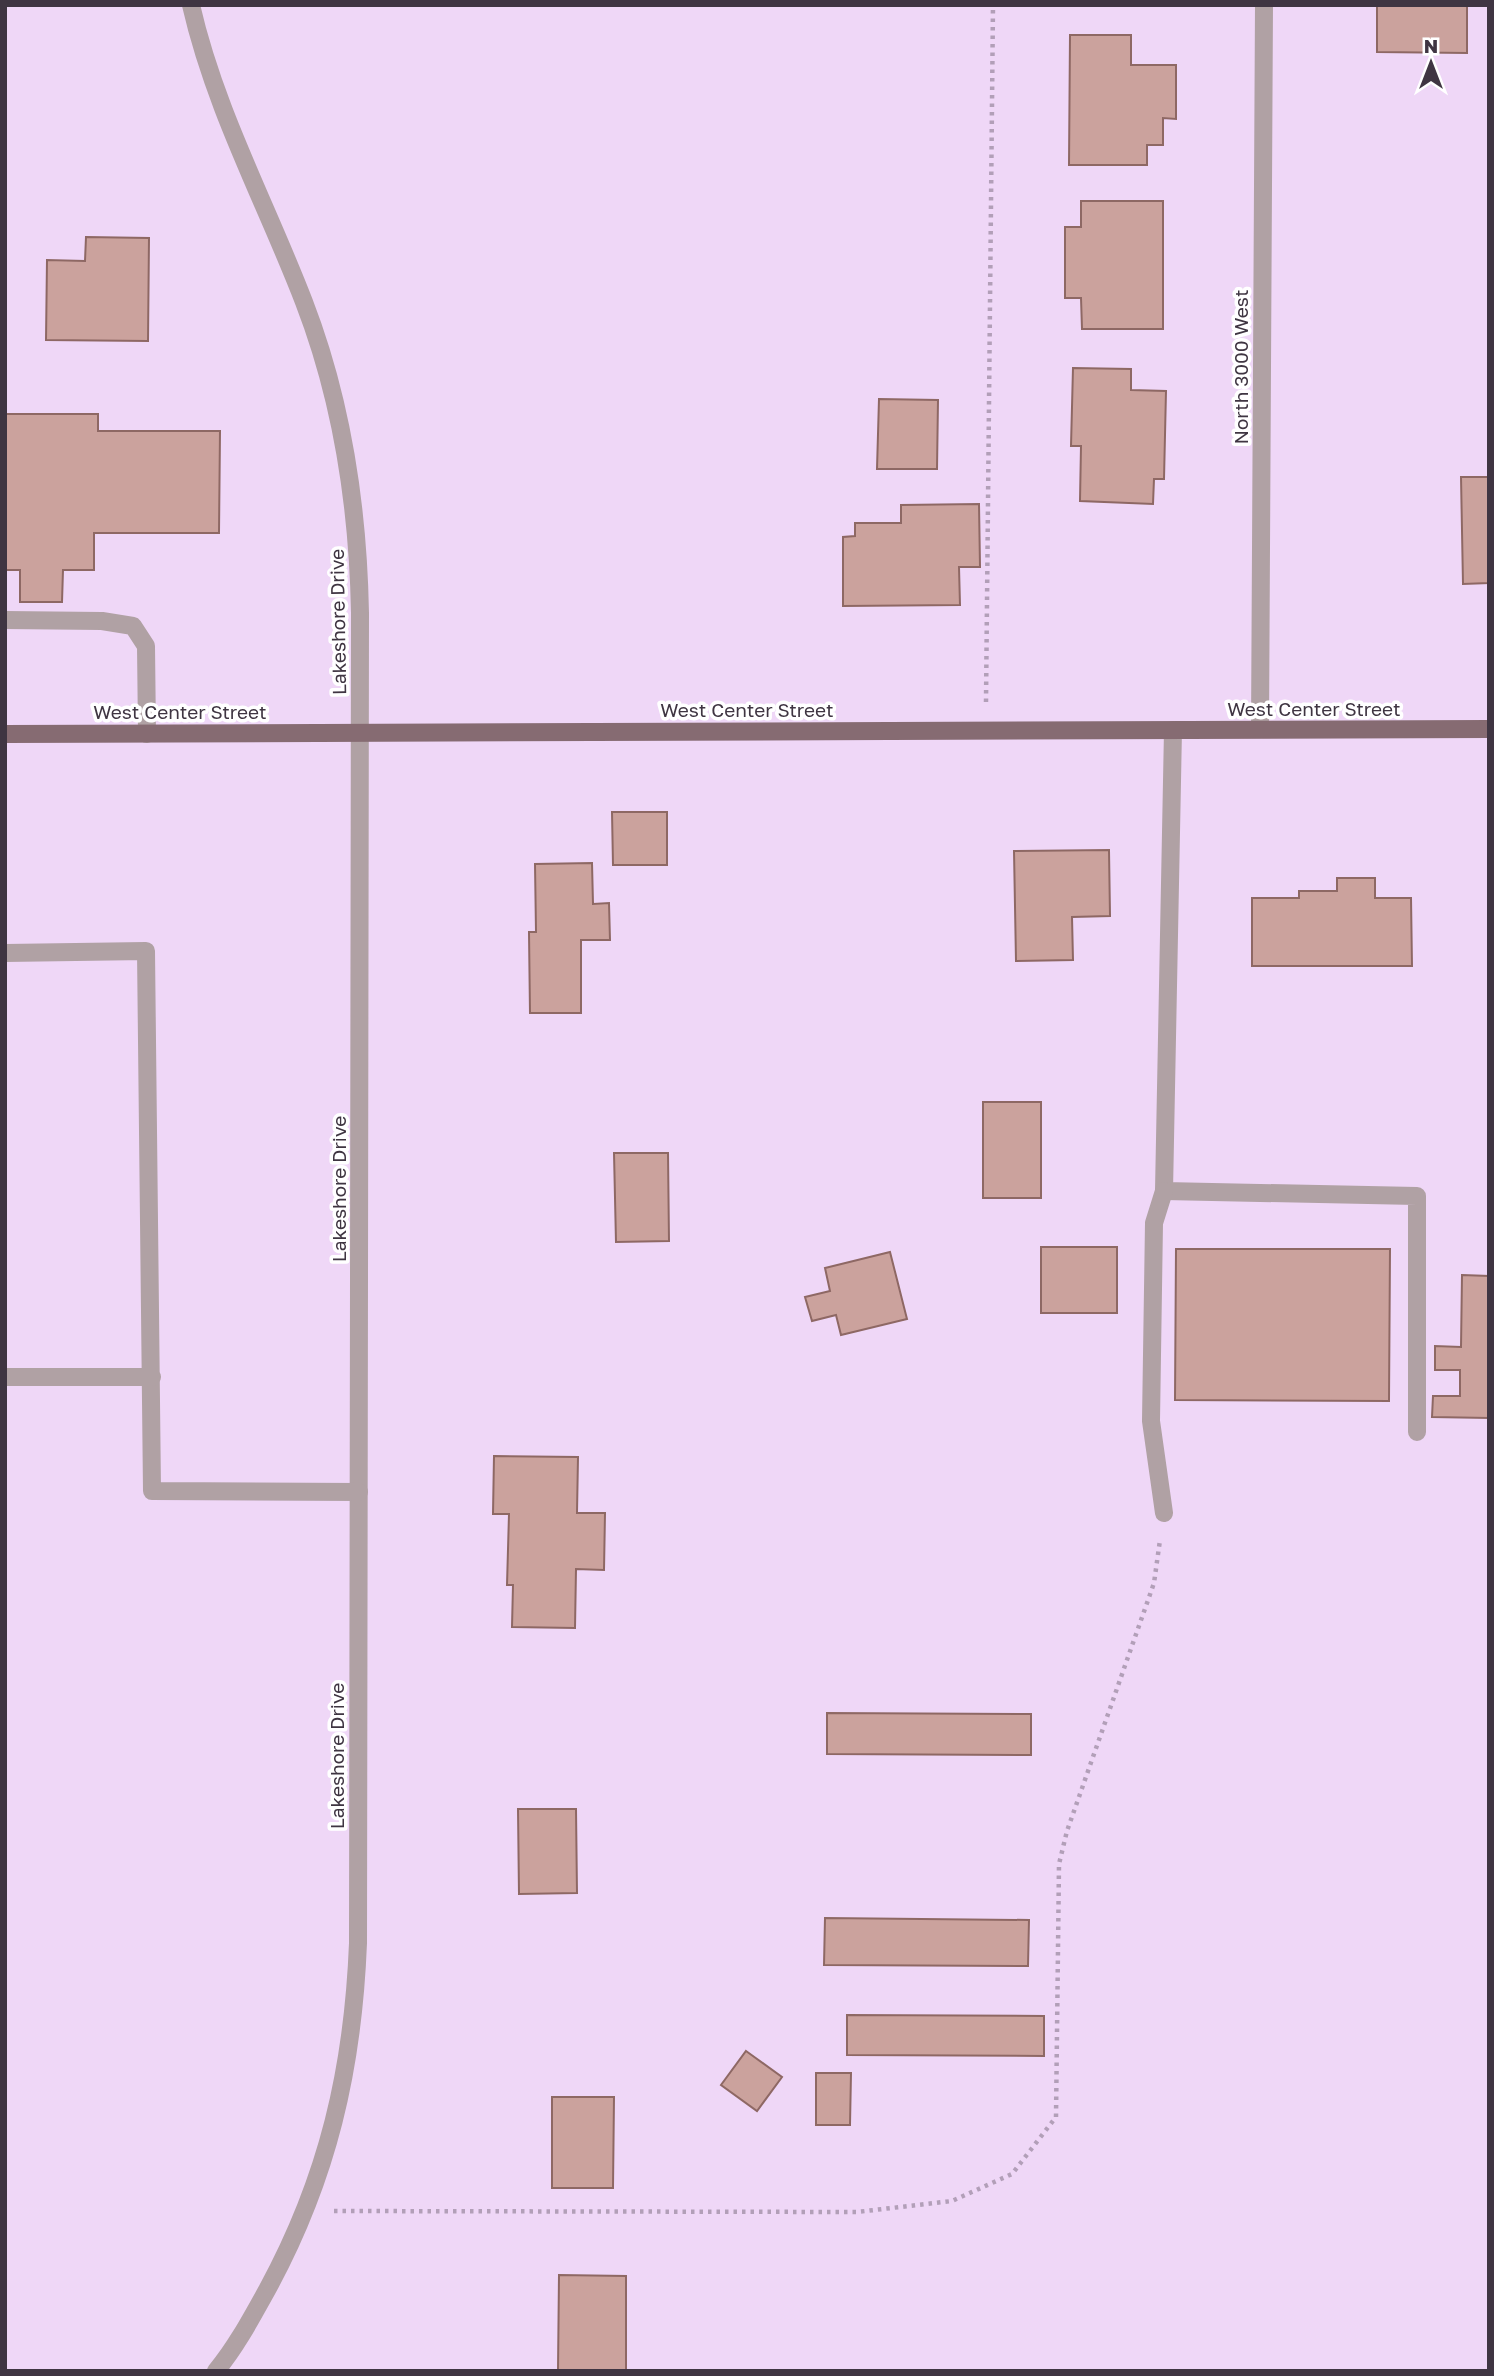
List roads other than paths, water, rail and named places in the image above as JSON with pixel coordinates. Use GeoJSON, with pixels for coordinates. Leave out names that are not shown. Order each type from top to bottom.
{"type":"FeatureCollection","features":[{"type":"Feature","properties":{"kind":"main road","name":"West Center Street"},"geometry":{"type":"LineString","coordinates":[[5,734],[1489,729]]}},
{"type":"Feature","properties":{"kind":"street","name":"Lakeshore Drive"},"geometry":{"type":"LineString","coordinates":[[191,5],[199,41],[217,96],[304,301],[322,353],[348,460],[358,549],[359,1492],[356,1994],[352,2037],[342,2089],[327,2149],[305,2211],[283,2261],[222,2368]]}},
{"type":"Feature","properties":{"kind":"street","name":"North 3000 West"},"geometry":{"type":"LineString","coordinates":[[1260,729],[1264,5]]}},
{"type":"Feature","properties":{"kind":"street"},"geometry":{"type":"LineString","coordinates":[[5,620],[102,621],[133,626],[146,646],[147,734]]}},
{"type":"Feature","properties":{"kind":"street"},"geometry":{"type":"LineString","coordinates":[[1164,1513],[1151,1422],[1154,1223],[1164,1191],[1173,730]]}},
{"type":"Feature","properties":{"kind":"street"},"geometry":{"type":"LineString","coordinates":[[5,953],[146,951],[152,1491],[359,1492]]}},
{"type":"Feature","properties":{"kind":"street"},"geometry":{"type":"LineString","coordinates":[[1164,1191],[1417,1196],[1417,1432]]}},
{"type":"Feature","properties":{"kind":"street"},"geometry":{"type":"LineString","coordinates":[[5,1377],[152,1377]]}}]}
